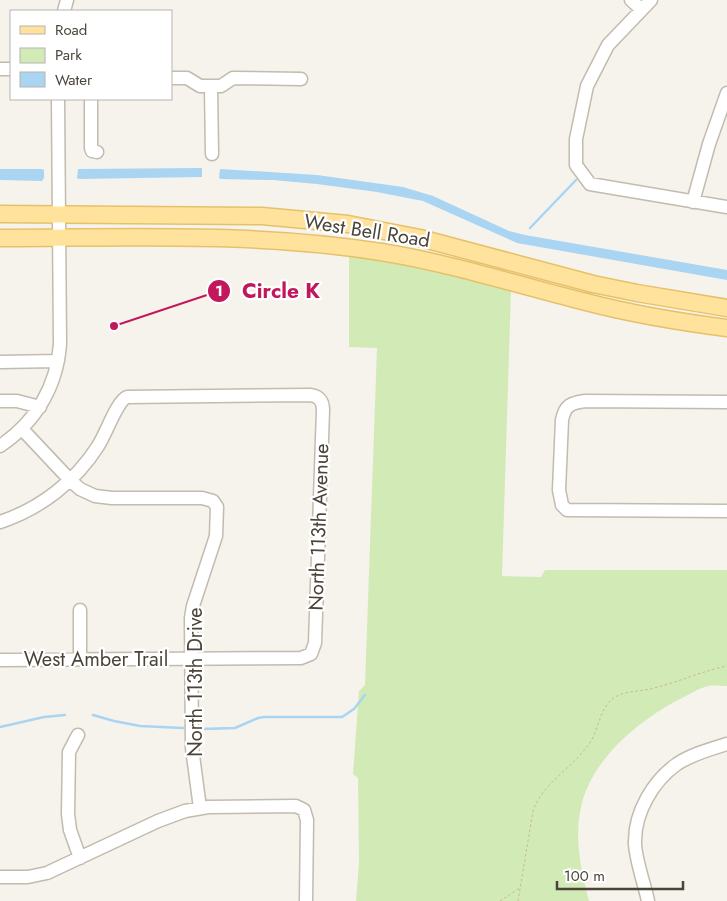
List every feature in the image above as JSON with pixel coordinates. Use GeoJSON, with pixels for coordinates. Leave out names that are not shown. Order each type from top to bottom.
{"type":"FeatureCollection","features":[{"type":"Feature","properties":{"kind":"main road","name":"West Bell Road"},"geometry":{"type":"LineString","coordinates":[[0,214],[262,216],[348,224],[430,240],[602,286],[727,308]]}},
{"type":"Feature","properties":{"kind":"main road","name":"West Bell Road"},"geometry":{"type":"LineString","coordinates":[[0,238],[272,240],[335,245],[421,259],[587,303],[727,328]]}},
{"type":"Feature","properties":{"kind":"street"},"geometry":{"type":"LineString","coordinates":[[631,0],[641,9]]}},
{"type":"Feature","properties":{"kind":"street"},"geometry":{"type":"LineString","coordinates":[[651,0],[608,45],[587,86],[576,139],[576,165],[590,184],[727,207]]}},
{"type":"Feature","properties":{"kind":"street"},"geometry":{"type":"LineString","coordinates":[[172,78],[187,78],[200,86],[221,86],[233,78],[301,79]]}},
{"type":"Feature","properties":{"kind":"street"},"geometry":{"type":"LineString","coordinates":[[212,86],[212,154]]}},
{"type":"Feature","properties":{"kind":"street"},"geometry":{"type":"LineString","coordinates":[[693,202],[709,144],[727,93]]}},
{"type":"Feature","properties":{"kind":"street"},"geometry":{"type":"LineString","coordinates":[[0,446],[22,429],[40,407],[50,388],[58,361],[60,344],[58,100]]}},
{"type":"Feature","properties":{"kind":"street"},"geometry":{"type":"LineString","coordinates":[[91,100],[91,148],[92,151],[97,152]]}},
{"type":"Feature","properties":{"kind":"street"},"geometry":{"type":"LineString","coordinates":[[0,362],[58,361]]}},
{"type":"Feature","properties":{"kind":"street","name":"North 113th Avenue"},"geometry":{"type":"LineString","coordinates":[[70,480],[98,446],[110,426],[120,402],[124,398],[134,396],[310,395],[320,400],[323,410],[315,643],[311,654]]}},
{"type":"Feature","properties":{"kind":"street"},"geometry":{"type":"LineString","coordinates":[[0,401],[17,400],[40,407]]}},
{"type":"Feature","properties":{"kind":"street"},"geometry":{"type":"LineString","coordinates":[[727,402],[585,401],[574,403],[564,412],[562,420],[559,490],[562,505],[567,510],[727,511]]}},
{"type":"Feature","properties":{"kind":"street"},"geometry":{"type":"LineString","coordinates":[[0,522],[36,506],[70,480],[22,429]]}},
{"type":"Feature","properties":{"kind":"street","name":"North 113th Drive"},"geometry":{"type":"LineString","coordinates":[[70,480],[88,493],[104,498],[202,498],[213,501],[218,510],[216,536],[192,612],[193,755],[200,808]]}},
{"type":"Feature","properties":{"kind":"street"},"geometry":{"type":"LineString","coordinates":[[80,610],[80,660]]}},
{"type":"Feature","properties":{"kind":"street","name":"West Amber Trail"},"geometry":{"type":"LineString","coordinates":[[0,660],[301,658],[311,654]]}},
{"type":"Feature","properties":{"kind":"street"},"geometry":{"type":"LineString","coordinates":[[78,735],[69,752],[68,814],[72,838],[80,858]]}},
{"type":"Feature","properties":{"kind":"street"},"geometry":{"type":"LineString","coordinates":[[648,901],[634,843],[636,824],[644,802],[659,781],[677,764],[702,752],[727,744]]}},
{"type":"Feature","properties":{"kind":"street"},"geometry":{"type":"LineString","coordinates":[[0,877],[41,875],[167,816],[200,808],[292,806],[304,810],[307,820],[306,901]]}},
{"type":"Feature","properties":{"kind":"path"},"geometry":{"type":"LineString","coordinates":[[518,901],[532,811],[535,804],[588,745],[595,734],[606,705],[615,697],[625,692],[656,688],[698,673],[727,666]]}},
{"type":"Feature","properties":{"kind":"path"},"geometry":{"type":"LineString","coordinates":[[500,901],[521,888]]}},
{"type":"Feature","properties":{"kind":"green space"},"geometry":{"type":"Polygon","coordinates":[[[349,254],[419,266],[511,289],[502,576],[541,577],[545,570],[727,570],[727,686],[702,688],[651,716],[620,742],[595,773],[587,789],[579,819],[578,843],[589,901],[356,901],[359,863],[358,778],[353,774],[359,691],[365,685],[377,348],[349,347],[349,254]]]}},
{"type":"Feature","properties":{"kind":"water"},"geometry":{"type":"Polygon","coordinates":[[[202,168],[202,177],[77,178],[78,169],[202,168]]]}},
{"type":"Feature","properties":{"kind":"water"},"geometry":{"type":"Polygon","coordinates":[[[0,169],[42,169],[44,170],[44,178],[42,181],[0,180],[0,169]]]}},
{"type":"Feature","properties":{"kind":"water"},"geometry":{"type":"Polygon","coordinates":[[[220,169],[317,175],[403,187],[433,196],[509,231],[727,270],[727,280],[517,243],[423,201],[377,192],[317,184],[273,180],[221,179],[219,178],[220,169]]]}},
{"type":"Feature","properties":{"kind":"waterway"},"geometry":{"type":"LineString","coordinates":[[530,228],[576,180]]}},
{"type":"Feature","properties":{"kind":"waterway"},"geometry":{"type":"LineString","coordinates":[[202,729],[235,728],[264,717],[342,717],[354,709],[365,695]]}},
{"type":"Feature","properties":{"kind":"waterway"},"geometry":{"type":"LineString","coordinates":[[0,727],[44,717],[65,715]]}},
{"type":"Feature","properties":{"kind":"waterway"},"geometry":{"type":"LineString","coordinates":[[93,715],[140,726],[183,728]]}},
{"type":"Feature","properties":{"kind":"place","name":"Circle K"},"geometry":{"type":"Point","coordinates":[114,326]}}]}
